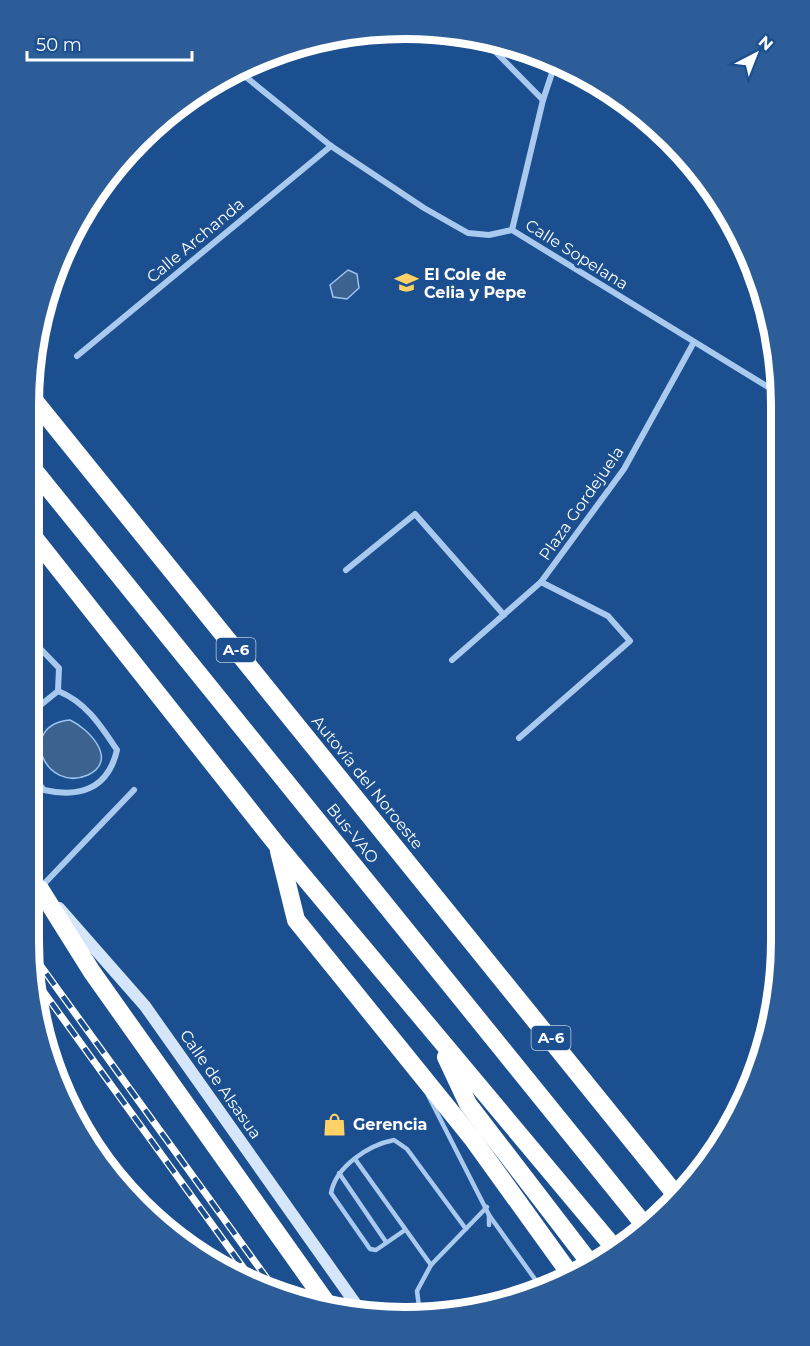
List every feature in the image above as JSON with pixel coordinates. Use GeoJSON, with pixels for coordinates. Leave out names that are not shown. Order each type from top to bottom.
{"type":"FeatureCollection","features":[{"type":"Feature","properties":{"kind":"highway","name":"Autovía del Noroeste"},"geometry":{"type":"LineString","coordinates":[[39,406],[674,1189]]}},
{"type":"Feature","properties":{"kind":"highway","name":"Bus-VAO"},"geometry":{"type":"LineString","coordinates":[[39,477],[641,1220]]}},
{"type":"Feature","properties":{"kind":"highway"},"geometry":{"type":"LineString","coordinates":[[39,544],[278,846],[610,1243]]}},
{"type":"Feature","properties":{"kind":"highway"},"geometry":{"type":"LineString","coordinates":[[278,846],[296,920],[472,1138],[567,1269]]}},
{"type":"Feature","properties":{"kind":"highway"},"geometry":{"type":"LineString","coordinates":[[39,889],[92,972],[323,1298]]}},
{"type":"Feature","properties":{"kind":"highway"},"geometry":{"type":"LineString","coordinates":[[435,1034],[468,1104],[587,1259]]}},
{"type":"Feature","properties":{"kind":"street"},"geometry":{"type":"LineString","coordinates":[[493,50],[543,100]]}},
{"type":"Feature","properties":{"kind":"street"},"geometry":{"type":"LineString","coordinates":[[512,230],[543,100],[553,71]]}},
{"type":"Feature","properties":{"kind":"street","name":"Calle Sopelana"},"geometry":{"type":"LineString","coordinates":[[245,76],[331,146],[424,208],[468,232],[489,235],[512,230],[770,388]]}},
{"type":"Feature","properties":{"kind":"street","name":"Calle Archanda"},"geometry":{"type":"LineString","coordinates":[[77,356],[331,146]]}},
{"type":"Feature","properties":{"kind":"street","name":"Plaza Gordejuela"},"geometry":{"type":"LineString","coordinates":[[519,738],[630,641],[608,616],[542,582],[624,469],[694,342]]}},
{"type":"Feature","properties":{"kind":"street"},"geometry":{"type":"LineString","coordinates":[[345,570],[415,514],[504,615]]}},
{"type":"Feature","properties":{"kind":"street"},"geometry":{"type":"LineString","coordinates":[[452,660],[542,582]]}},
{"type":"Feature","properties":{"kind":"street"},"geometry":{"type":"LineString","coordinates":[[39,648],[58,668],[58,691]]}},
{"type":"Feature","properties":{"kind":"street"},"geometry":{"type":"LineString","coordinates":[[39,706],[58,691]]}},
{"type":"Feature","properties":{"kind":"street"},"geometry":{"type":"LineString","coordinates":[[39,784],[44,790],[62,794],[79,793],[96,785],[113,767],[117,750],[97,720],[73,697],[58,691]]}},
{"type":"Feature","properties":{"kind":"street"},"geometry":{"type":"LineString","coordinates":[[39,876],[134,790]]}},
{"type":"Feature","properties":{"kind":"street","name":"Calle de Alsasua"},"geometry":{"type":"LineString","coordinates":[[39,887],[145,1006],[356,1304]]}},
{"type":"Feature","properties":{"kind":"lane"},"geometry":{"type":"LineString","coordinates":[[421,1075],[431,1104],[487,1207],[489,1225]]}},
{"type":"Feature","properties":{"kind":"lane"},"geometry":{"type":"LineString","coordinates":[[405,1230],[372,1250],[331,1193],[333,1181],[339,1173],[381,1142],[394,1140],[407,1149],[466,1229]]}},
{"type":"Feature","properties":{"kind":"lane"},"geometry":{"type":"LineString","coordinates":[[355,1159],[431,1265]]}},
{"type":"Feature","properties":{"kind":"lane"},"geometry":{"type":"LineString","coordinates":[[339,1173],[386,1242]]}},
{"type":"Feature","properties":{"kind":"lane"},"geometry":{"type":"LineString","coordinates":[[419,1306],[417,1291],[431,1265],[487,1207]]}},
{"type":"Feature","properties":{"kind":"lane"},"geometry":{"type":"LineString","coordinates":[[489,1215],[537,1282]]}},
{"type":"Feature","properties":{"kind":"water"},"geometry":{"type":"Polygon","coordinates":[[[348,270],[357,274],[359,288],[347,299],[333,297],[330,285],[348,270]]]}},
{"type":"Feature","properties":{"kind":"water"},"geometry":{"type":"Polygon","coordinates":[[[70,720],[92,737],[101,753],[101,761],[97,769],[88,775],[73,778],[59,775],[49,767],[43,756],[41,745],[44,733],[54,725],[70,720]]]}},
{"type":"Feature","properties":{"kind":"railway"},"geometry":{"type":"LineString","coordinates":[[40,965],[268,1280]]}},
{"type":"Feature","properties":{"kind":"railway"},"geometry":{"type":"LineString","coordinates":[[42,990],[245,1270]]}},
{"type":"Feature","properties":{"kind":"place","name":"El Cole de Celia y Pepe"},"geometry":{"type":"Point","coordinates":[406,283]}},
{"type":"Feature","properties":{"kind":"place","name":"Gerencia"},"geometry":{"type":"Point","coordinates":[335,1124]}}]}
